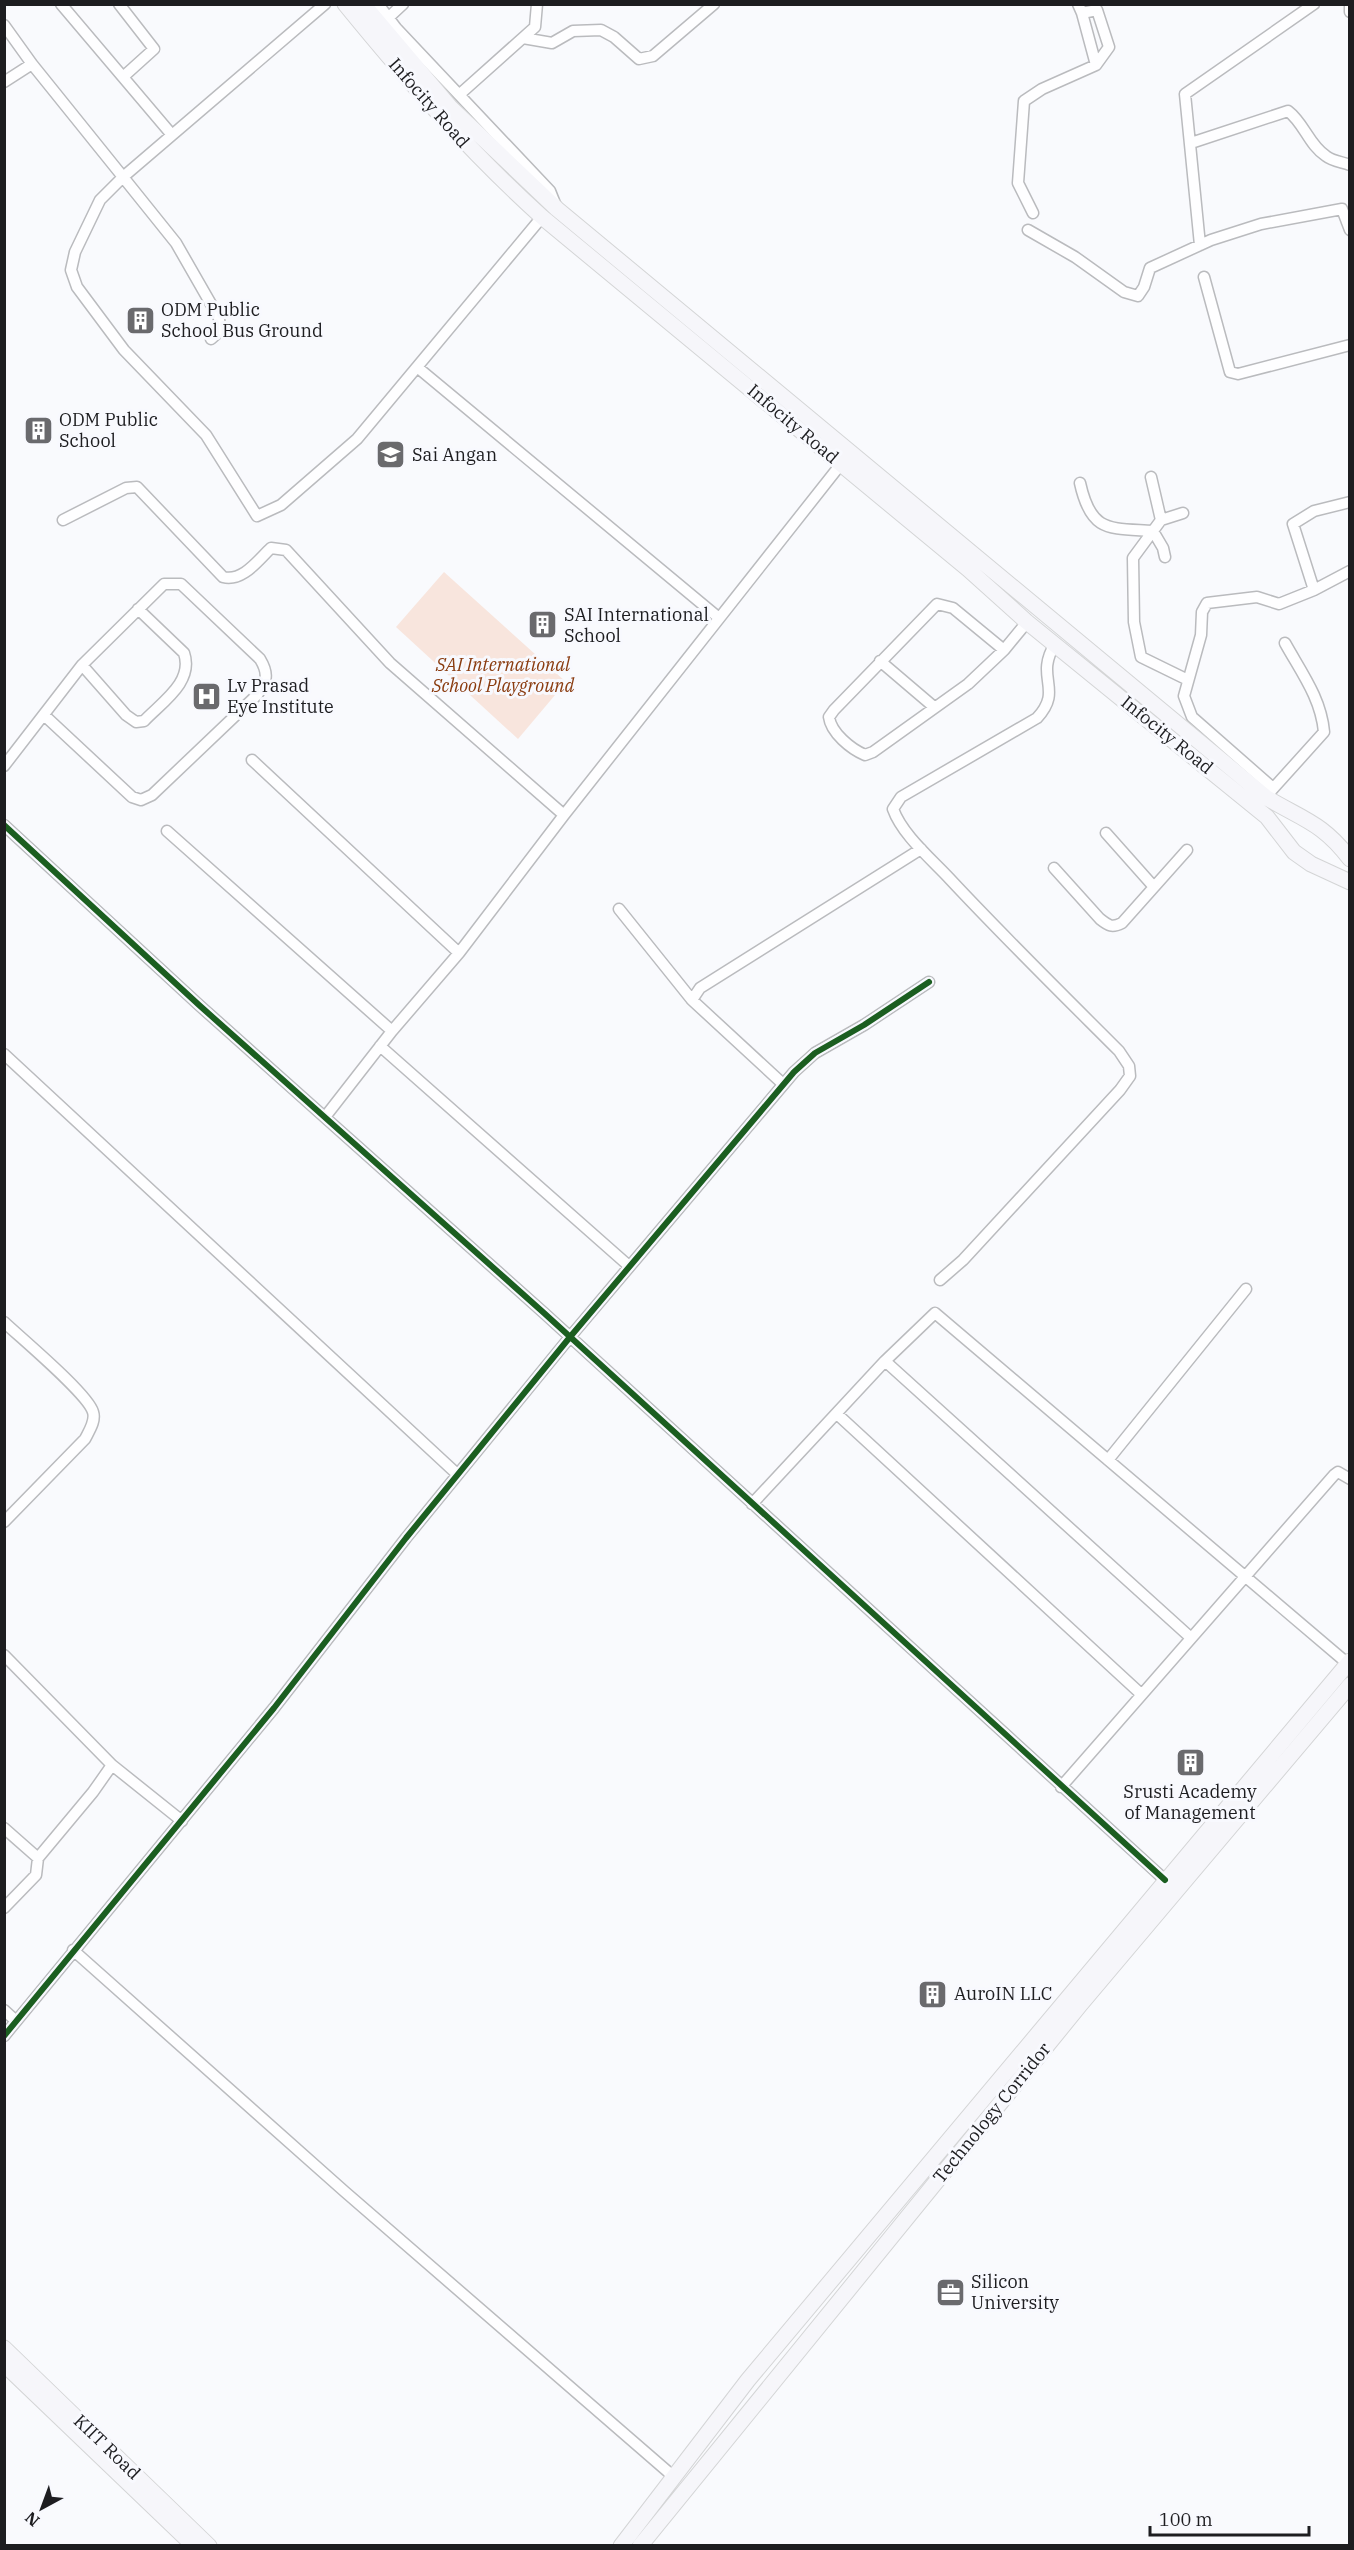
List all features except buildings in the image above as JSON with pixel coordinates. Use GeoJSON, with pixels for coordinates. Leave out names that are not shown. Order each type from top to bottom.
{"type":"FeatureCollection","features":[{"type":"Feature","properties":{"kind":"main road","name":"Infocity Road"},"geometry":{"type":"LineString","coordinates":[[345,4],[403,64],[635,284],[841,464],[917,517],[1028,622],[1268,817],[1294,852],[1311,864],[1348,879]]}},
{"type":"Feature","properties":{"kind":"main road","name":"Infocity Road"},"geometry":{"type":"LineString","coordinates":[[363,4],[403,64],[475,155],[542,217],[635,284],[917,517],[1272,796],[1327,832],[1350,859]]}},
{"type":"Feature","properties":{"kind":"main road"},"geometry":{"type":"LineString","coordinates":[[1268,817],[1272,796]]}},
{"type":"Feature","properties":{"kind":"main road"},"geometry":{"type":"LineString","coordinates":[[621,2546],[748,2379],[1165,1880],[1318,1711],[1348,1662]]}},
{"type":"Feature","properties":{"kind":"main road","name":"Technology Corridor"},"geometry":{"type":"LineString","coordinates":[[640,2546],[1318,1711],[1350,1685]]}},
{"type":"Feature","properties":{"kind":"main road","name":"KIIT Road"},"geometry":{"type":"LineString","coordinates":[[4,2348],[200,2544]]}},
{"type":"Feature","properties":{"kind":"main road","name":"KIIT Road"},"geometry":{"type":"LineString","coordinates":[[4,2364],[200,2544]]}},
{"type":"Feature","properties":{"kind":"street"},"geometry":{"type":"LineString","coordinates":[[61,4],[172,135]]}},
{"type":"Feature","properties":{"kind":"street"},"geometry":{"type":"LineString","coordinates":[[120,4],[154,49],[123,77]]}},
{"type":"Feature","properties":{"kind":"street"},"geometry":{"type":"LineString","coordinates":[[325,4],[123,177],[100,200],[75,252],[71,270],[77,287],[124,350],[206,435],[257,516],[281,505],[357,439],[542,217]]}},
{"type":"Feature","properties":{"kind":"street"},"geometry":{"type":"LineString","coordinates":[[378,4],[388,18],[550,191],[557,209]]}},
{"type":"Feature","properties":{"kind":"street"},"geometry":{"type":"LineString","coordinates":[[388,18],[403,4]]}},
{"type":"Feature","properties":{"kind":"street"},"geometry":{"type":"LineString","coordinates":[[460,94],[535,27],[537,4]]}},
{"type":"Feature","properties":{"kind":"street"},"geometry":{"type":"LineString","coordinates":[[523,38],[552,43],[573,32],[601,30],[614,37],[639,59],[653,56],[714,4]]}},
{"type":"Feature","properties":{"kind":"street"},"geometry":{"type":"LineString","coordinates":[[1200,245],[1185,94],[1314,4]]}},
{"type":"Feature","properties":{"kind":"street"},"geometry":{"type":"LineString","coordinates":[[1350,6],[1350,12]]}},
{"type":"Feature","properties":{"kind":"street"},"geometry":{"type":"LineString","coordinates":[[1033,213],[1017,183],[1023,101],[1042,89],[1096,65],[1109,47],[1099,7],[1080,9],[1096,65]]}},
{"type":"Feature","properties":{"kind":"street"},"geometry":{"type":"LineString","coordinates":[[4,25],[32,64],[176,243],[219,318],[219,331],[211,339]]}},
{"type":"Feature","properties":{"kind":"street"},"geometry":{"type":"LineString","coordinates":[[4,82],[32,64]]}},
{"type":"Feature","properties":{"kind":"street"},"geometry":{"type":"LineString","coordinates":[[1191,143],[1288,111],[1299,120],[1315,145],[1327,157],[1350,165]]}},
{"type":"Feature","properties":{"kind":"street"},"geometry":{"type":"LineString","coordinates":[[1028,230],[1075,257],[1124,292],[1138,296],[1144,287],[1150,268],[1200,245],[1261,224],[1342,209],[1350,230]]}},
{"type":"Feature","properties":{"kind":"street"},"geometry":{"type":"LineString","coordinates":[[1204,277],[1230,372],[1238,374],[1347,346],[1350,359]]}},
{"type":"Feature","properties":{"kind":"street"},"geometry":{"type":"LineString","coordinates":[[417,367],[719,618]]}},
{"type":"Feature","properties":{"kind":"street"},"geometry":{"type":"LineString","coordinates":[[325,1117],[392,1031],[459,953],[564,815],[841,464]]}},
{"type":"Feature","properties":{"kind":"street"},"geometry":{"type":"LineString","coordinates":[[1151,477],[1161,520]]}},
{"type":"Feature","properties":{"kind":"street"},"geometry":{"type":"LineString","coordinates":[[1080,483],[1089,514],[1101,526],[1124,531],[1153,531]]}},
{"type":"Feature","properties":{"kind":"street"},"geometry":{"type":"LineString","coordinates":[[63,520],[126,488],[137,487],[224,578],[232,580],[239,577],[271,548],[286,550],[390,663],[564,815]]}},
{"type":"Feature","properties":{"kind":"street"},"geometry":{"type":"LineString","coordinates":[[1314,590],[1293,524],[1314,511],[1350,502]]}},
{"type":"Feature","properties":{"kind":"street"},"geometry":{"type":"LineString","coordinates":[[1183,513],[1161,520],[1133,558],[1137,641],[1141,657],[1188,680]]}},
{"type":"Feature","properties":{"kind":"street"},"geometry":{"type":"LineString","coordinates":[[1153,531],[1166,557]]}},
{"type":"Feature","properties":{"kind":"street"},"geometry":{"type":"LineString","coordinates":[[1285,643],[1315,694],[1322,712],[1324,732],[1272,796],[1192,717],[1184,696],[1201,635],[1202,612],[1207,603],[1257,597],[1279,604],[1314,590],[1350,571]]}},
{"type":"Feature","properties":{"kind":"street"},"geometry":{"type":"LineString","coordinates":[[4,766],[82,665],[164,584],[181,584],[260,659],[266,670],[266,682],[257,695],[152,795],[141,800],[132,797],[44,715]]}},
{"type":"Feature","properties":{"kind":"street"},"geometry":{"type":"LineString","coordinates":[[1004,650],[952,608],[937,604],[834,710],[829,717],[833,730],[865,755],[968,684],[1004,650],[1028,622]]}},
{"type":"Feature","properties":{"kind":"street"},"geometry":{"type":"LineString","coordinates":[[82,665],[126,715],[136,722],[144,721],[183,682],[188,663],[184,653],[138,609]]}},
{"type":"Feature","properties":{"kind":"street"},"geometry":{"type":"LineString","coordinates":[[940,1280],[971,1251],[1120,1090],[1130,1076],[1129,1066],[1119,1051],[1017,952],[921,849],[896,818],[893,809],[895,802],[951,766],[1037,717],[1048,706],[1051,696],[1046,666],[1055,644]]}},
{"type":"Feature","properties":{"kind":"street"},"geometry":{"type":"LineString","coordinates":[[880,661],[934,707]]}},
{"type":"Feature","properties":{"kind":"street"},"geometry":{"type":"LineString","coordinates":[[252,760],[459,953]]}},
{"type":"Feature","properties":{"kind":"street"},"geometry":{"type":"LineString","coordinates":[[4,825],[190,998],[570,1336],[1165,1880]]}},
{"type":"Feature","properties":{"kind":"street"},"geometry":{"type":"LineString","coordinates":[[167,831],[392,1031]]}},
{"type":"Feature","properties":{"kind":"street"},"geometry":{"type":"LineString","coordinates":[[1106,833],[1154,887]]}},
{"type":"Feature","properties":{"kind":"street"},"geometry":{"type":"LineString","coordinates":[[692,1000],[700,988],[921,849]]}},
{"type":"Feature","properties":{"kind":"street"},"geometry":{"type":"LineString","coordinates":[[1054,868],[1109,926],[1122,923],[1187,850]]}},
{"type":"Feature","properties":{"kind":"street"},"geometry":{"type":"LineString","coordinates":[[619,909],[692,1000],[783,1084]]}},
{"type":"Feature","properties":{"kind":"street"},"geometry":{"type":"LineString","coordinates":[[4,2036],[182,1821],[457,1474],[570,1336],[783,1084],[815,1053],[864,1025],[929,982]]}},
{"type":"Feature","properties":{"kind":"street"},"geometry":{"type":"LineString","coordinates":[[380,1046],[629,1266]]}},
{"type":"Feature","properties":{"kind":"street"},"geometry":{"type":"LineString","coordinates":[[6,1058],[457,1474]]}},
{"type":"Feature","properties":{"kind":"street"},"geometry":{"type":"LineString","coordinates":[[1108,1460],[1246,1289]]}},
{"type":"Feature","properties":{"kind":"street"},"geometry":{"type":"LineString","coordinates":[[752,1504],[885,1361],[935,1313],[1348,1662]]}},
{"type":"Feature","properties":{"kind":"street"},"geometry":{"type":"LineString","coordinates":[[4,1322],[83,1397],[93,1413],[92,1425],[85,1439],[4,1522]]}},
{"type":"Feature","properties":{"kind":"street"},"geometry":{"type":"LineString","coordinates":[[885,1361],[1190,1637]]}},
{"type":"Feature","properties":{"kind":"street"},"geometry":{"type":"LineString","coordinates":[[837,1414],[1141,1694]]}},
{"type":"Feature","properties":{"kind":"street"},"geometry":{"type":"LineString","coordinates":[[1061,1787],[1334,1475],[1338,1472],[1350,1479]]}},
{"type":"Feature","properties":{"kind":"street"},"geometry":{"type":"LineString","coordinates":[[4,1655],[112,1765],[182,1821]]}},
{"type":"Feature","properties":{"kind":"street"},"geometry":{"type":"LineString","coordinates":[[4,1908],[36,1875],[38,1858],[93,1792],[112,1765]]}},
{"type":"Feature","properties":{"kind":"street"},"geometry":{"type":"LineString","coordinates":[[4,1828],[38,1858]]}},
{"type":"Feature","properties":{"kind":"street"},"geometry":{"type":"LineString","coordinates":[[73,1950],[344,2191],[674,2477]]}},
{"type":"Feature","properties":{"kind":"street"},"geometry":{"type":"LineString","coordinates":[[4,2010],[16,2021]]}},
{"type":"Feature","properties":{"kind":"green space","name":"SAI International School Playground"},"geometry":{"type":"Polygon","coordinates":[[[444,572],[566,682],[518,739],[396,627],[444,572]]]}},
{"type":"Feature","properties":{"kind":"cycle path"},"geometry":{"type":"LineString","coordinates":[[4,825],[199,1005],[544,1313],[1165,1880]]}},
{"type":"Feature","properties":{"kind":"cycle path"},"geometry":{"type":"LineString","coordinates":[[4,2036],[274,1708],[406,1538],[570,1337],[794,1072],[815,1053],[864,1025],[929,982]]}},
{"type":"Feature","properties":{"kind":"place","name":"ODM Public School Bus Ground"},"geometry":{"type":"Point","coordinates":[140,320]}},
{"type":"Feature","properties":{"kind":"place","name":"ODM Public School"},"geometry":{"type":"Point","coordinates":[38,430]}},
{"type":"Feature","properties":{"kind":"place","name":"Sai Angan"},"geometry":{"type":"Point","coordinates":[391,455]}},
{"type":"Feature","properties":{"kind":"place","name":"SAI International School"},"geometry":{"type":"Point","coordinates":[543,625]}},
{"type":"Feature","properties":{"kind":"place","name":"Lv Prasad Eye Institute"},"geometry":{"type":"Point","coordinates":[206,696]}},
{"type":"Feature","properties":{"kind":"place","name":"Srusti Academy of Management"},"geometry":{"type":"Point","coordinates":[1190,1763]}},
{"type":"Feature","properties":{"kind":"place","name":"AuroIN LLC"},"geometry":{"type":"Point","coordinates":[933,1994]}},
{"type":"Feature","properties":{"kind":"place","name":"Silicon University"},"geometry":{"type":"Point","coordinates":[950,2292]}}]}
